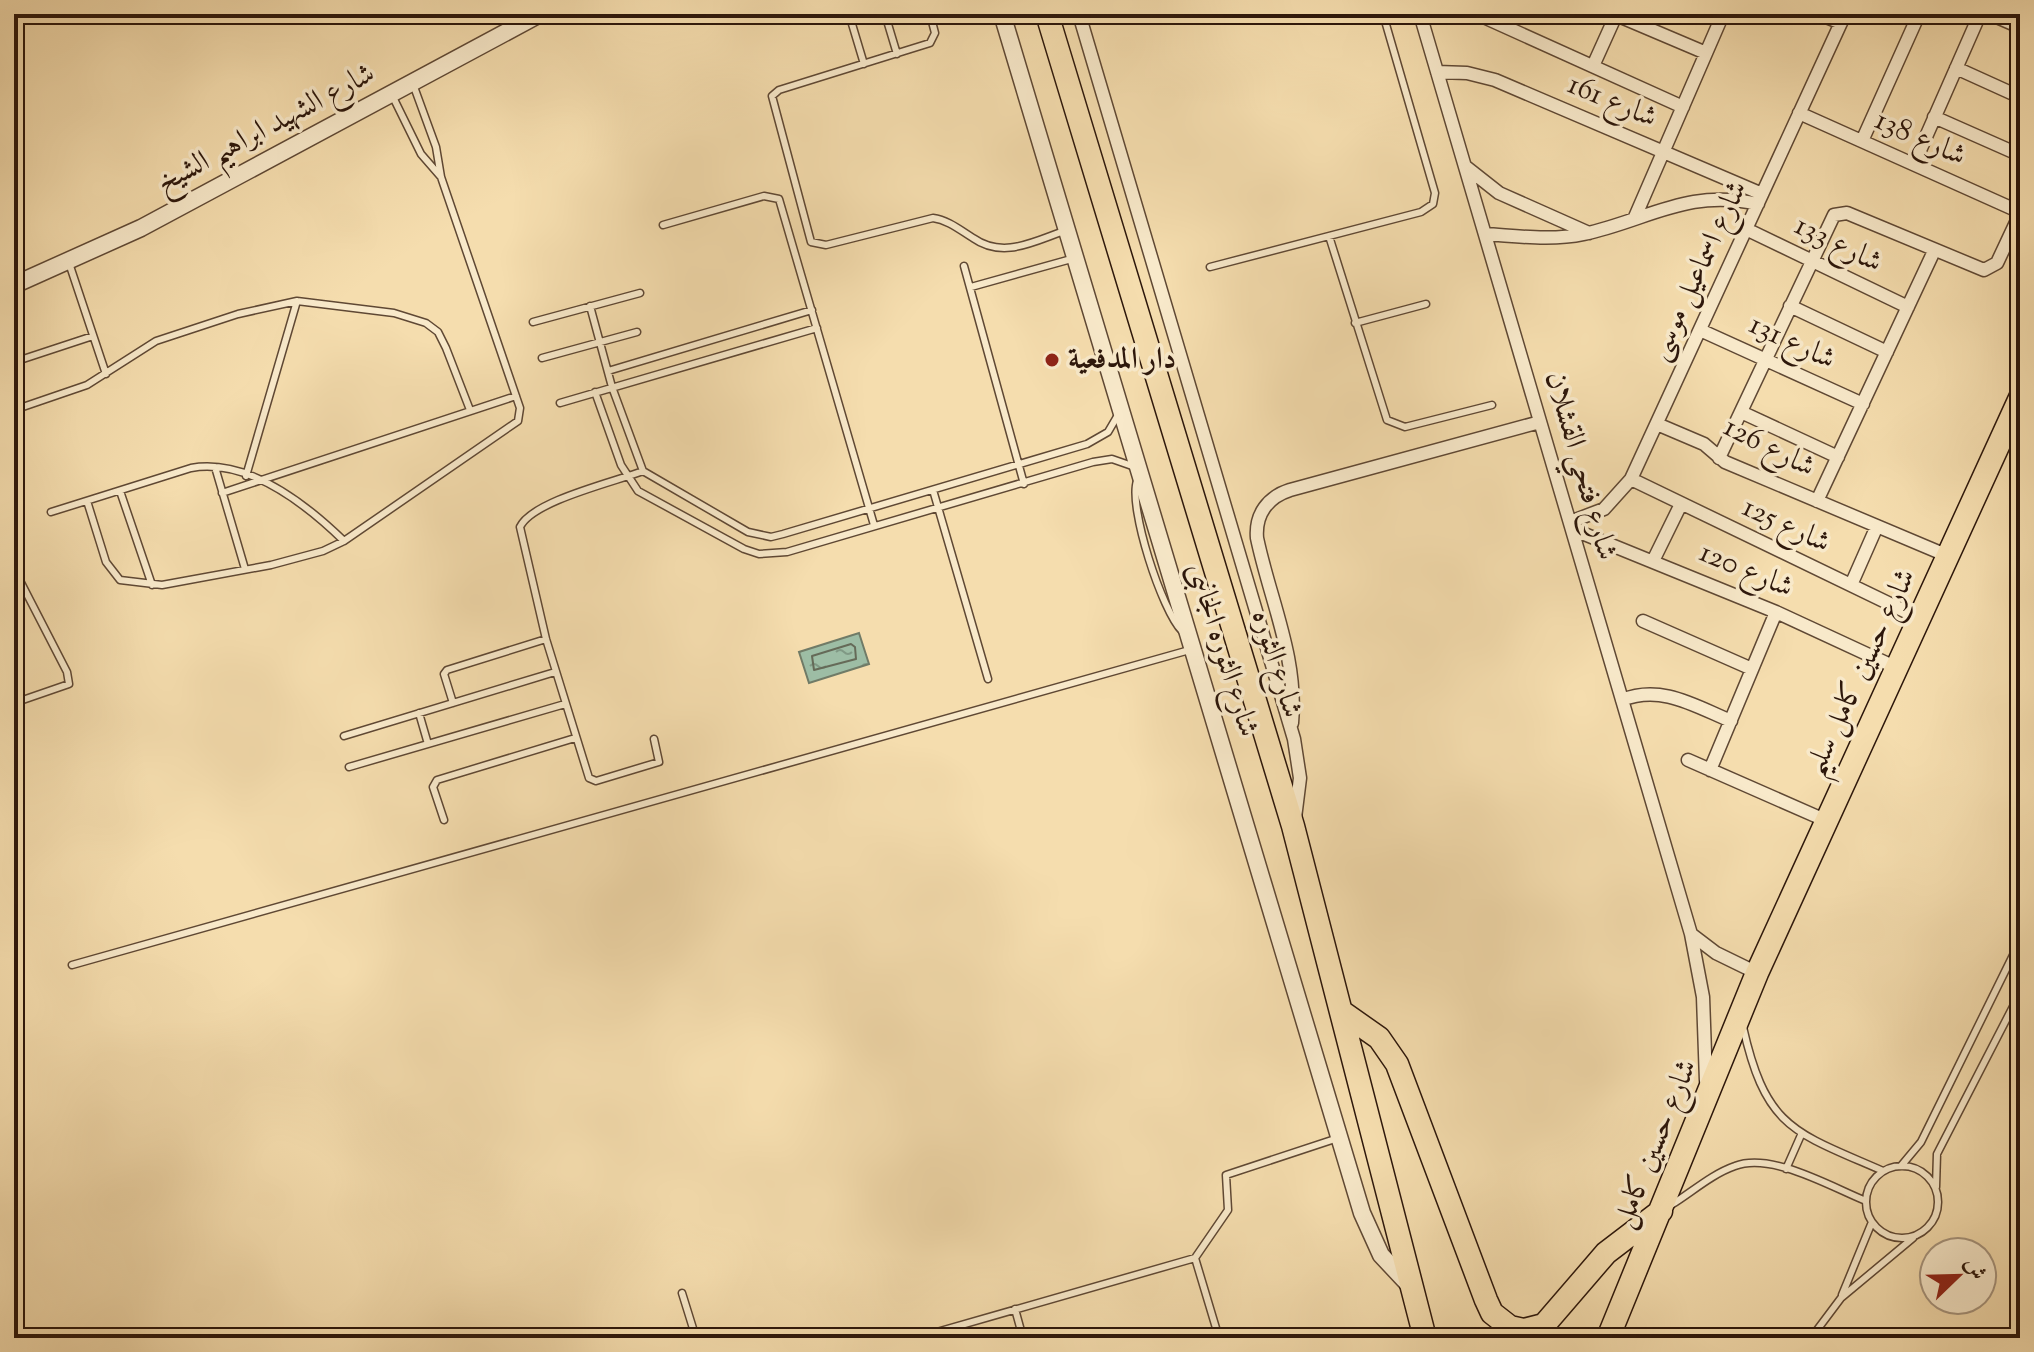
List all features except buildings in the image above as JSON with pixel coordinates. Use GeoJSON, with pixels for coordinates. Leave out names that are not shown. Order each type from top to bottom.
{"type":"FeatureCollection","features":[{"type":"Feature","properties":{"kind":"highway","name":"شارع الثوره"},"geometry":{"type":"LineString","coordinates":[[1047,14],[1293,826],[1425,1338]]}},
{"type":"Feature","properties":{"kind":"highway","name":"شارع حسين كامل سليم"},"geometry":{"type":"LineString","coordinates":[[1757,973],[2020,398]]}},
{"type":"Feature","properties":{"kind":"highway","name":"شارع حسين كامل"},"geometry":{"type":"LineString","coordinates":[[1608,1338],[1757,973]]}},
{"type":"Feature","properties":{"kind":"highway"},"geometry":{"type":"LineString","coordinates":[[1342,1012],[1379,1038],[1397,1064],[1486,1300],[1503,1323],[1524,1330],[1550,1321],[1606,1253],[1661,1211]]}},
{"type":"Feature","properties":{"kind":"street","name":"شارع الشهيد ابراهيم الشيخ"},"geometry":{"type":"LineString","coordinates":[[14,285],[141,228],[540,14]]}},
{"type":"Feature","properties":{"kind":"street","name":"شارع الثوره الجانبى"},"geometry":{"type":"LineString","coordinates":[[1002,14],[1338,1138],[1373,1242],[1390,1267],[1413,1288]]}},
{"type":"Feature","properties":{"kind":"street","name":"شارع الثوره الجانبى"},"geometry":{"type":"LineString","coordinates":[[1079,14],[1292,731],[1300,778],[1293,826]]}},
{"type":"Feature","properties":{"kind":"street","name":"شارع فتحي القشلان"},"geometry":{"type":"LineString","coordinates":[[1420,14],[1691,934],[1706,1025],[1705,1105]]}},
{"type":"Feature","properties":{"kind":"street"},"geometry":{"type":"LineString","coordinates":[[1477,14],[1683,107]]}},
{"type":"Feature","properties":{"kind":"street"},"geometry":{"type":"LineString","coordinates":[[1593,66],[1615,14],[1706,53]]}},
{"type":"Feature","properties":{"kind":"street"},"geometry":{"type":"LineString","coordinates":[[1635,217],[1723,14]]}},
{"type":"Feature","properties":{"kind":"street"},"geometry":{"type":"LineString","coordinates":[[1819,14],[1843,18]]}},
{"type":"Feature","properties":{"kind":"street"},"geometry":{"type":"LineString","coordinates":[[1862,141],[1919,14]]}},
{"type":"Feature","properties":{"kind":"street"},"geometry":{"type":"LineString","coordinates":[[1914,164],[1980,14]]}},
{"type":"Feature","properties":{"kind":"street"},"geometry":{"type":"LineString","coordinates":[[1990,14],[2020,27]]}},
{"type":"Feature","properties":{"kind":"street","name":"شارع اسماعيل موسى"},"geometry":{"type":"LineString","coordinates":[[1571,525],[1604,509],[1631,479],[1843,18]]}},
{"type":"Feature","properties":{"kind":"street"},"geometry":{"type":"LineString","coordinates":[[1956,68],[2020,97]]}},
{"type":"Feature","properties":{"kind":"street","name":"شارع 161"},"geometry":{"type":"LineString","coordinates":[[1437,72],[1467,73],[1495,80],[1664,152],[1760,199]]}},
{"type":"Feature","properties":{"kind":"street","name":"شارع 138"},"geometry":{"type":"LineString","coordinates":[[1799,113],[2020,213]]}},
{"type":"Feature","properties":{"kind":"street"},"geometry":{"type":"LineString","coordinates":[[1934,117],[2020,155]]}},
{"type":"Feature","properties":{"kind":"street"},"geometry":{"type":"LineString","coordinates":[[1465,165],[1493,190],[1589,233]]}},
{"type":"Feature","properties":{"kind":"street"},"geometry":{"type":"LineString","coordinates":[[1485,234],[1546,238],[1589,233],[1699,200],[1760,199]]}},
{"type":"Feature","properties":{"kind":"street"},"geometry":{"type":"LineString","coordinates":[[1719,458],[1830,220],[1840,212],[1979,270],[1989,269],[1997,263],[2020,213]]}},
{"type":"Feature","properties":{"kind":"street","name":"شارع 133"},"geometry":{"type":"LineString","coordinates":[[1746,229],[1908,307]]}},
{"type":"Feature","properties":{"kind":"street"},"geometry":{"type":"LineString","coordinates":[[1817,501],[1934,251]]}},
{"type":"Feature","properties":{"kind":"street"},"geometry":{"type":"LineString","coordinates":[[1790,306],[1887,352]]}},
{"type":"Feature","properties":{"kind":"street","name":"شارع 131"},"geometry":{"type":"LineString","coordinates":[[1700,330],[1863,404]]}},
{"type":"Feature","properties":{"kind":"street"},"geometry":{"type":"LineString","coordinates":[[1741,412],[1838,457]]}},
{"type":"Feature","properties":{"kind":"street"},"geometry":{"type":"LineString","coordinates":[[1292,731],[1291,666],[1257,538],[1258,520],[1266,505],[1290,490],[1540,422]]}},
{"type":"Feature","properties":{"kind":"street","name":"شارع 126"},"geometry":{"type":"LineString","coordinates":[[1657,424],[1704,444],[1719,458],[1948,556]]}},
{"type":"Feature","properties":{"kind":"street","name":"شارع 125"},"geometry":{"type":"LineString","coordinates":[[1631,479],[1919,618]]}},
{"type":"Feature","properties":{"kind":"street"},"geometry":{"type":"LineString","coordinates":[[1653,561],[1681,504]]}},
{"type":"Feature","properties":{"kind":"street","name":"شارع 120"},"geometry":{"type":"LineString","coordinates":[[1571,525],[1776,612],[1897,668]]}},
{"type":"Feature","properties":{"kind":"street"},"geometry":{"type":"LineString","coordinates":[[1851,585],[1877,526]]}},
{"type":"Feature","properties":{"kind":"street"},"geometry":{"type":"LineString","coordinates":[[1710,770],[1776,612]]}},
{"type":"Feature","properties":{"kind":"street"},"geometry":{"type":"LineString","coordinates":[[1643,621],[1752,669]]}},
{"type":"Feature","properties":{"kind":"street"},"geometry":{"type":"LineString","coordinates":[[1622,700],[1646,694],[1665,695],[1731,721]]}},
{"type":"Feature","properties":{"kind":"street"},"geometry":{"type":"LineString","coordinates":[[1688,760],[1827,821]]}},
{"type":"Feature","properties":{"kind":"street"},"geometry":{"type":"LineString","coordinates":[[1691,934],[1716,953],[1757,973]]}},
{"type":"Feature","properties":{"kind":"lane"},"geometry":{"type":"LineString","coordinates":[[14,27],[19,14]]}},
{"type":"Feature","properties":{"kind":"lane"},"geometry":{"type":"LineString","coordinates":[[849,14],[864,64]]}},
{"type":"Feature","properties":{"kind":"lane"},"geometry":{"type":"LineString","coordinates":[[885,14],[897,54]]}},
{"type":"Feature","properties":{"kind":"lane"},"geometry":{"type":"LineString","coordinates":[[930,14],[934,39],[772,96],[805,221],[815,246],[933,218],[944,219],[995,250],[1013,248],[1068,230]]}},
{"type":"Feature","properties":{"kind":"lane"},"geometry":{"type":"LineString","coordinates":[[1210,267],[1421,212],[1434,198],[1383,14]]}},
{"type":"Feature","properties":{"kind":"lane"},"geometry":{"type":"LineString","coordinates":[[87,501],[114,576],[152,585],[245,569],[303,558],[344,541],[516,425],[520,416],[516,396],[441,177],[436,147],[413,83]]}},
{"type":"Feature","properties":{"kind":"lane"},"geometry":{"type":"LineString","coordinates":[[392,95],[421,154],[441,177]]}},
{"type":"Feature","properties":{"kind":"lane"},"geometry":{"type":"LineString","coordinates":[[663,225],[776,196],[782,204],[874,525]]}},
{"type":"Feature","properties":{"kind":"lane"},"geometry":{"type":"LineString","coordinates":[[1329,236],[1382,410],[1392,425],[1405,427],[1492,405]]}},
{"type":"Feature","properties":{"kind":"lane"},"geometry":{"type":"LineString","coordinates":[[971,287],[1075,258]]}},
{"type":"Feature","properties":{"kind":"lane"},"geometry":{"type":"LineString","coordinates":[[68,260],[106,374]]}},
{"type":"Feature","properties":{"kind":"lane"},"geometry":{"type":"LineString","coordinates":[[964,266],[1024,484]]}},
{"type":"Feature","properties":{"kind":"lane"},"geometry":{"type":"LineString","coordinates":[[533,322],[640,293]]}},
{"type":"Feature","properties":{"kind":"lane"},"geometry":{"type":"LineString","coordinates":[[14,410],[87,385],[156,341],[238,314],[297,301],[394,313],[426,323],[438,332],[470,410]]}},
{"type":"Feature","properties":{"kind":"lane"},"geometry":{"type":"LineString","coordinates":[[246,476],[297,301]]}},
{"type":"Feature","properties":{"kind":"lane"},"geometry":{"type":"LineString","coordinates":[[1355,323],[1426,304]]}},
{"type":"Feature","properties":{"kind":"lane"},"geometry":{"type":"LineString","coordinates":[[590,306],[612,387],[643,471],[760,536],[783,534],[1095,441],[1108,432],[1120,410]]}},
{"type":"Feature","properties":{"kind":"lane"},"geometry":{"type":"LineString","coordinates":[[608,371],[812,310]]}},
{"type":"Feature","properties":{"kind":"lane"},"geometry":{"type":"LineString","coordinates":[[560,403],[817,328]]}},
{"type":"Feature","properties":{"kind":"lane"},"geometry":{"type":"LineString","coordinates":[[542,358],[637,332]]}},
{"type":"Feature","properties":{"kind":"lane"},"geometry":{"type":"LineString","coordinates":[[14,362],[93,336]]}},
{"type":"Feature","properties":{"kind":"lane"},"geometry":{"type":"LineString","coordinates":[[595,392],[626,477],[653,501],[759,554],[787,552],[1101,460],[1121,461],[1139,471]]}},
{"type":"Feature","properties":{"kind":"lane"},"geometry":{"type":"LineString","coordinates":[[222,493],[516,396]]}},
{"type":"Feature","properties":{"kind":"lane"},"geometry":{"type":"LineString","coordinates":[[1095,441],[1101,460]]}},
{"type":"Feature","properties":{"kind":"lane"},"geometry":{"type":"LineString","coordinates":[[51,512],[191,468],[215,467],[259,480],[303,502],[344,541]]}},
{"type":"Feature","properties":{"kind":"lane"},"geometry":{"type":"LineString","coordinates":[[215,467],[245,569]]}},
{"type":"Feature","properties":{"kind":"lane"},"geometry":{"type":"LineString","coordinates":[[643,471],[539,508],[524,519],[521,540],[555,672],[589,778],[596,781],[660,762],[654,739]]}},
{"type":"Feature","properties":{"kind":"lane"},"geometry":{"type":"LineString","coordinates":[[933,490],[988,679]]}},
{"type":"Feature","properties":{"kind":"lane"},"geometry":{"type":"LineString","coordinates":[[120,491],[152,585]]}},
{"type":"Feature","properties":{"kind":"lane"},"geometry":{"type":"LineString","coordinates":[[14,569],[67,672],[69,684],[14,703]]}},
{"type":"Feature","properties":{"kind":"lane"},"geometry":{"type":"LineString","coordinates":[[453,703],[444,674],[447,670],[546,639]]}},
{"type":"Feature","properties":{"kind":"lane"},"geometry":{"type":"LineString","coordinates":[[72,965],[1191,642]]}},
{"type":"Feature","properties":{"kind":"lane"},"geometry":{"type":"LineString","coordinates":[[344,736],[555,672]]}},
{"type":"Feature","properties":{"kind":"lane"},"geometry":{"type":"LineString","coordinates":[[349,767],[565,704]]}},
{"type":"Feature","properties":{"kind":"lane"},"geometry":{"type":"LineString","coordinates":[[419,713],[428,744]]}},
{"type":"Feature","properties":{"kind":"lane"},"geometry":{"type":"LineString","coordinates":[[444,820],[433,787],[437,780],[575,738]]}},
{"type":"Feature","properties":{"kind":"lane"},"geometry":{"type":"LineString","coordinates":[[14,901],[17,912]]}},
{"type":"Feature","properties":{"kind":"lane"},"geometry":{"type":"LineString","coordinates":[[1901,1166],[1921,1142],[2020,941]]}},
{"type":"Feature","properties":{"kind":"lane"},"geometry":{"type":"LineString","coordinates":[[1811,1338],[1841,1298],[1933,1221],[1938,1201],[1937,1154],[2020,993]]}},
{"type":"Feature","properties":{"kind":"lane"},"geometry":{"type":"LineString","coordinates":[[1740,1016],[1750,1063],[1761,1091],[1778,1115],[1801,1135],[1883,1171]]}},
{"type":"Feature","properties":{"kind":"lane"},"geometry":{"type":"LineString","coordinates":[[1786,1169],[1801,1135]]}},
{"type":"Feature","properties":{"kind":"lane"},"geometry":{"type":"LineString","coordinates":[[916,1338],[1195,1258],[1229,1207],[1227,1173],[1338,1138]]}},
{"type":"Feature","properties":{"kind":"lane"},"geometry":{"type":"LineString","coordinates":[[1661,1211],[1734,1166],[1766,1163],[1866,1201]]}},
{"type":"Feature","properties":{"kind":"lane"},"geometry":{"type":"LineString","coordinates":[[1918,1235],[1897,1238],[1879,1230],[1872,1222],[1866,1201],[1871,1184],[1883,1171],[1901,1166],[1919,1170],[1936,1191]]}},
{"type":"Feature","properties":{"kind":"lane"},"geometry":{"type":"LineString","coordinates":[[1841,1298],[1872,1222]]}},
{"type":"Feature","properties":{"kind":"lane"},"geometry":{"type":"LineString","coordinates":[[1195,1258],[1219,1338]]}},
{"type":"Feature","properties":{"kind":"lane"},"geometry":{"type":"LineString","coordinates":[[682,1293],[696,1338]]}},
{"type":"Feature","properties":{"kind":"lane"},"geometry":{"type":"LineString","coordinates":[[1015,1309],[1023,1338]]}},
{"type":"Feature","properties":{"kind":"water"},"geometry":{"type":"Polygon","coordinates":[[[859,633],[869,664],[809,683],[799,652],[859,633]]]}},
{"type":"Feature","properties":{"kind":"place","name":"دار المدفعية"},"geometry":{"type":"Point","coordinates":[1052,360]}}]}
